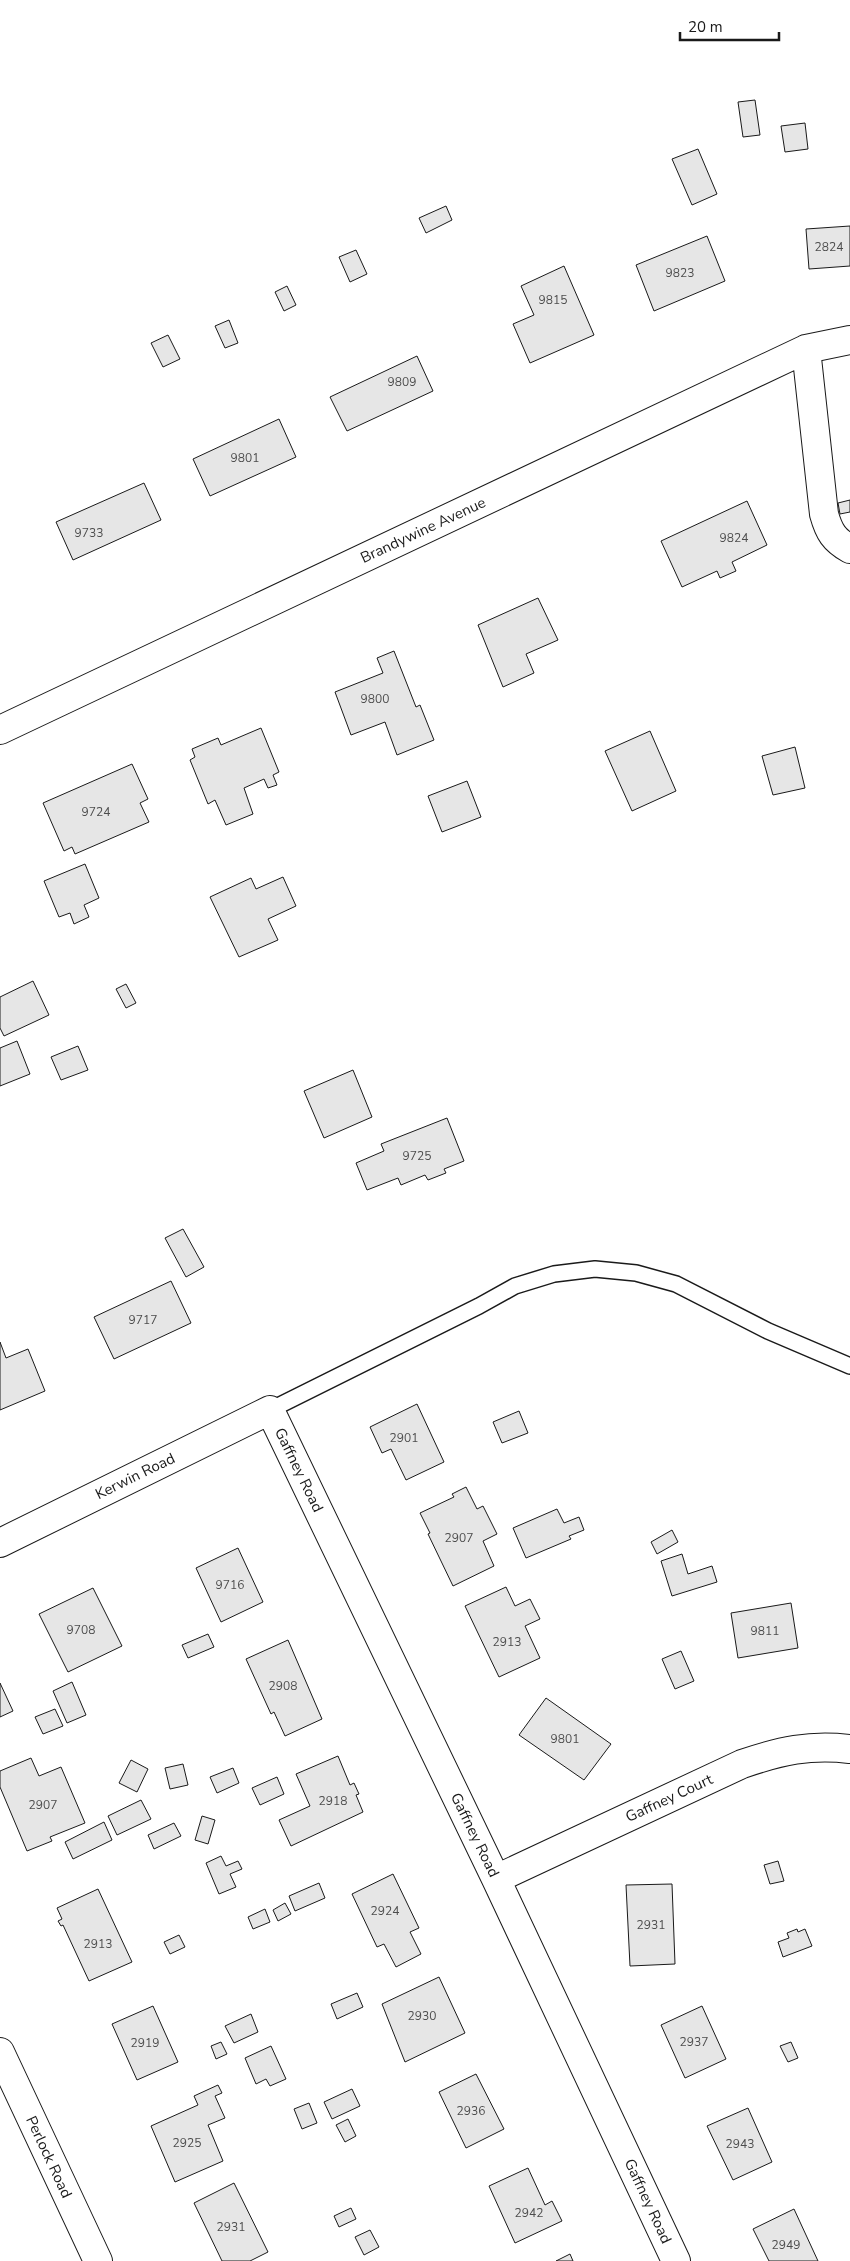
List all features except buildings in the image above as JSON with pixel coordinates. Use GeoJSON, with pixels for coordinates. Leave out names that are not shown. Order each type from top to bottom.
{"type":"FeatureCollection","features":[{"type":"Feature","properties":{"kind":"street","name":"Brandywine Avenue"},"geometry":{"type":"LineString","coordinates":[[0,730],[806,350],[850,340]]}},
{"type":"Feature","properties":{"kind":"street"},"geometry":{"type":"LineString","coordinates":[[806,350],[824,514],[829,531],[837,542],[850,549]]}},
{"type":"Feature","properties":{"kind":"street","name":"Kerwin Road"},"geometry":{"type":"LineString","coordinates":[[0,1543],[270,1410]]}},
{"type":"Feature","properties":{"kind":"street","name":"Gaffney Road"},"geometry":{"type":"LineString","coordinates":[[270,1410],[496,1879],[676,2261]]}},
{"type":"Feature","properties":{"kind":"street","name":"Gaffney Court"},"geometry":{"type":"LineString","coordinates":[[496,1879],[742,1764],[780,1751],[828,1746],[850,1749]]}},
{"type":"Feature","properties":{"kind":"street","name":"Perlock Road"},"geometry":{"type":"LineString","coordinates":[[0,2052],[98,2261]]}},
{"type":"Feature","properties":{"kind":"lane"},"geometry":{"type":"LineString","coordinates":[[270,1410],[479,1306],[515,1286],[554,1274],[595,1269],[636,1273],[676,1284],[768,1330],[850,1366]]}}]}
